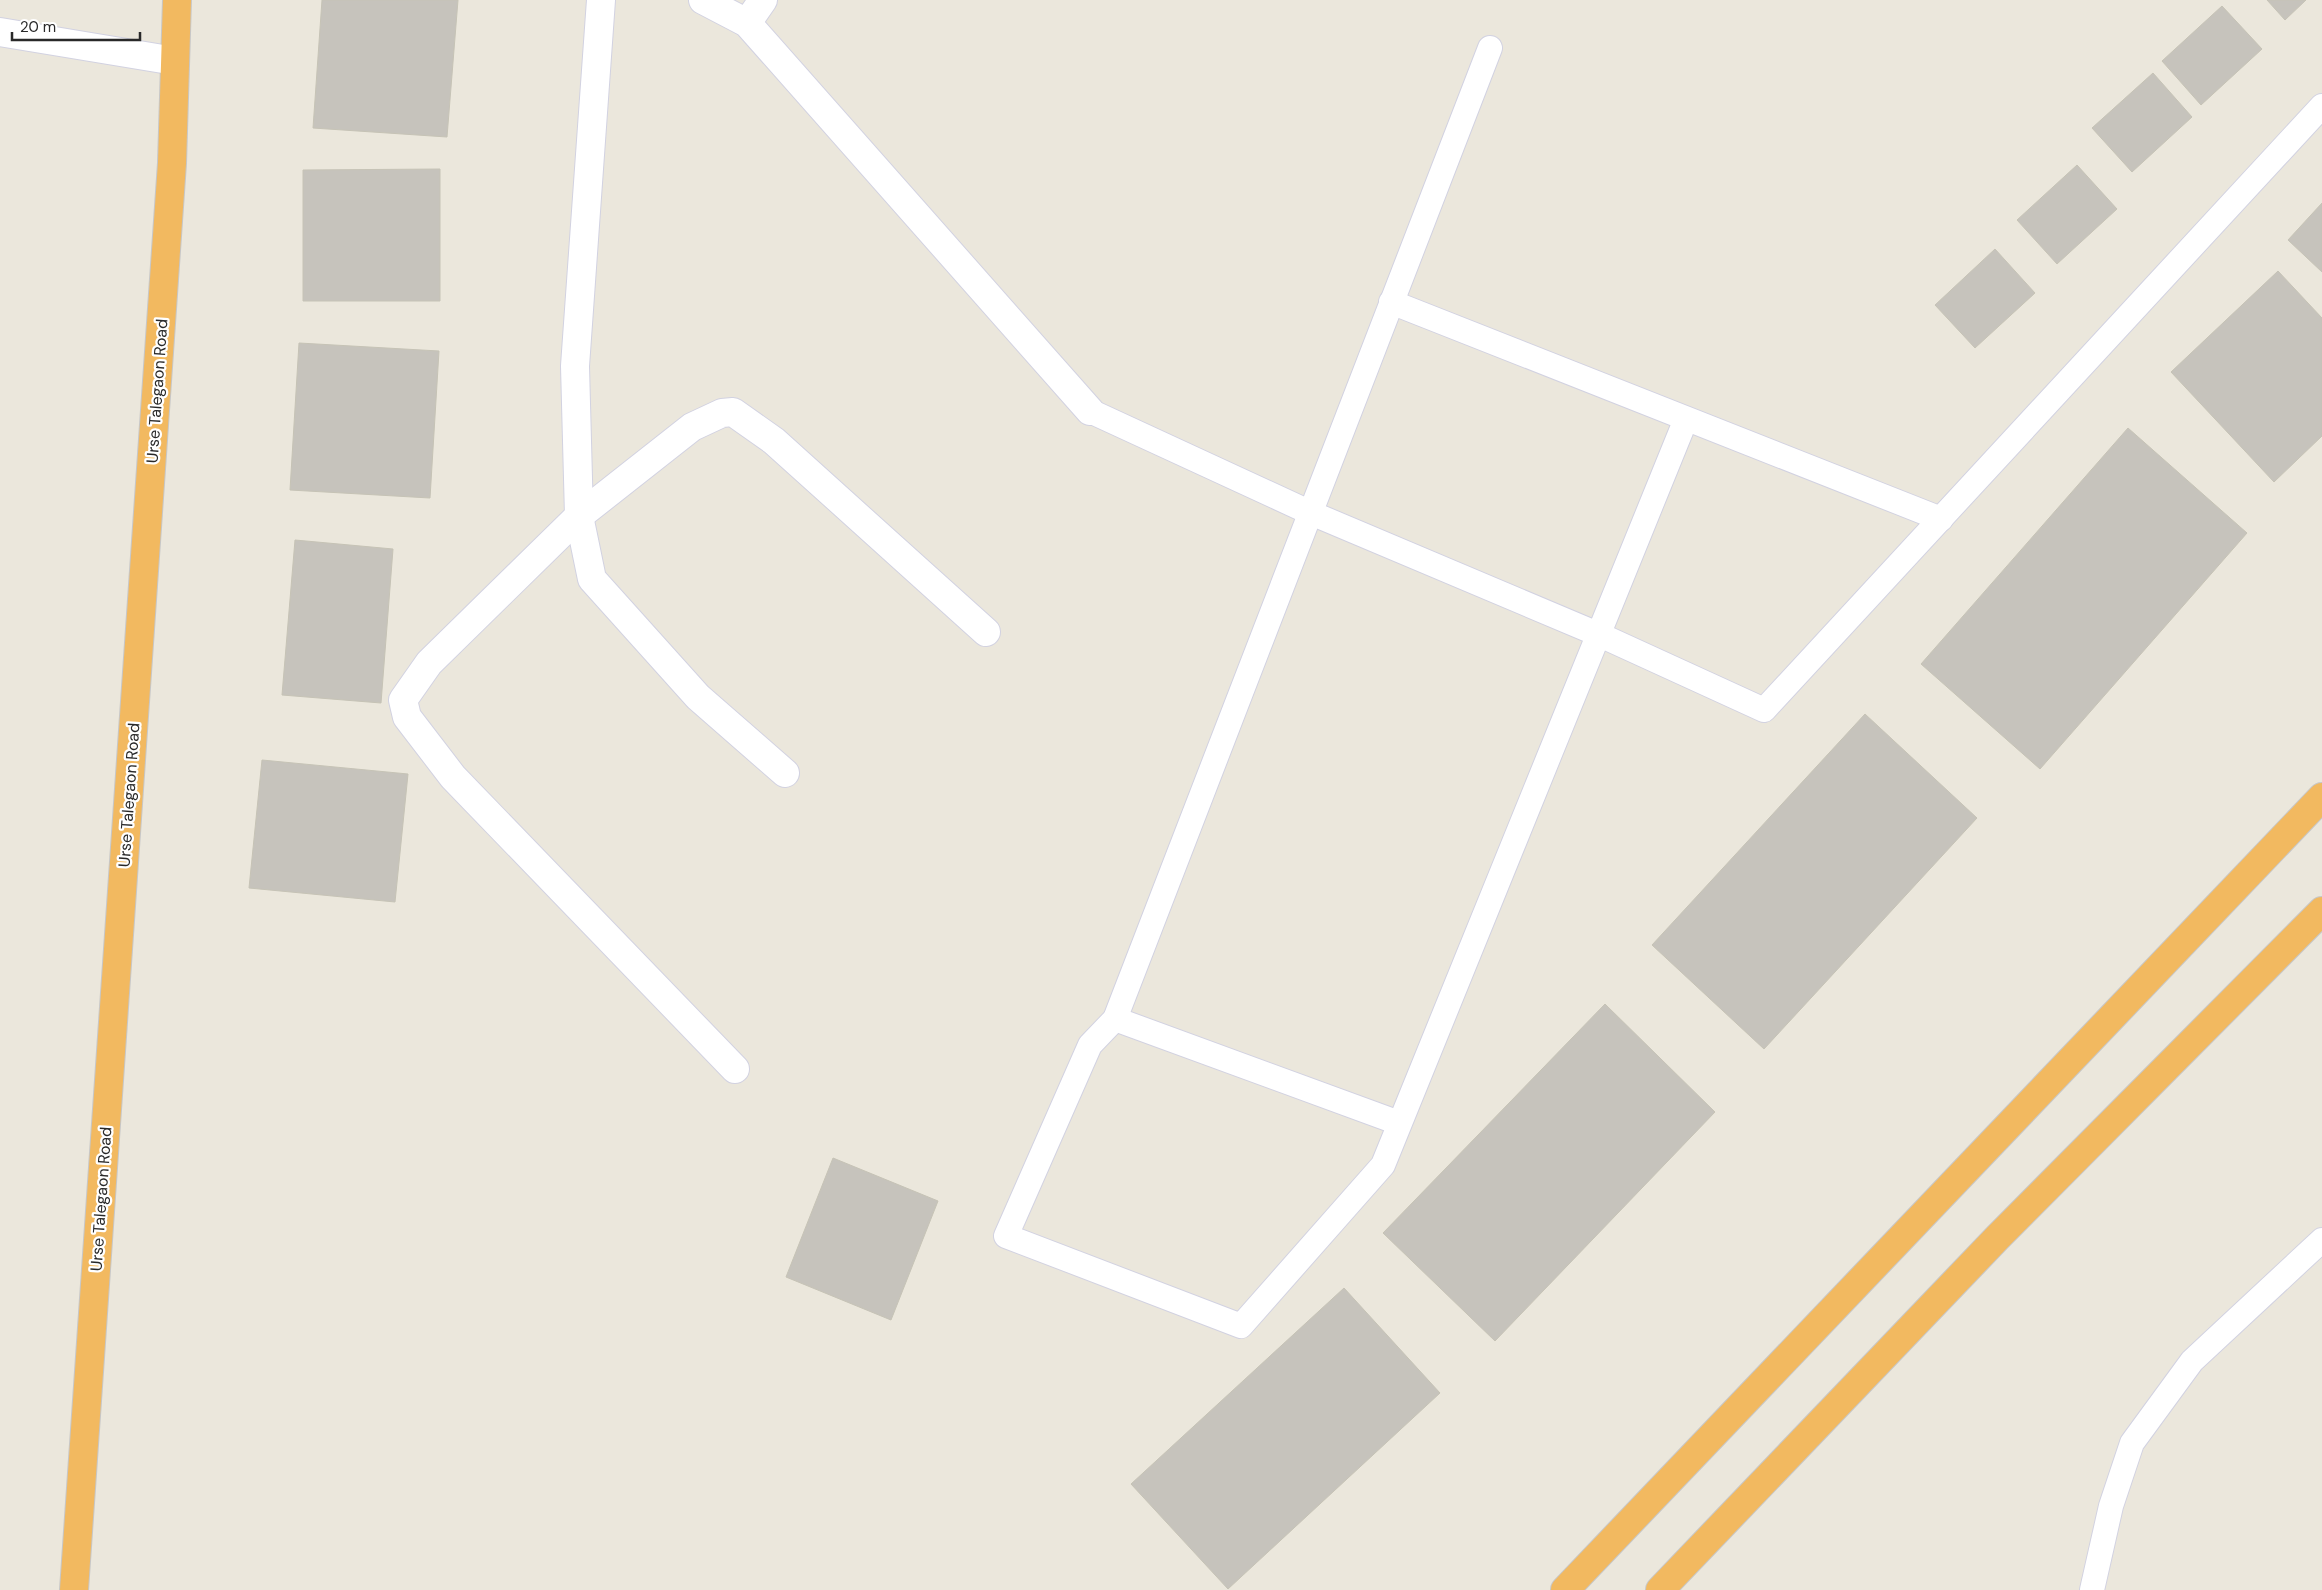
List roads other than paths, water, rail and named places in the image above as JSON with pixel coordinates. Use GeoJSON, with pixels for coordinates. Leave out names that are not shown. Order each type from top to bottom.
{"type":"FeatureCollection","features":[{"type":"Feature","properties":{"kind":"highway","name":"Urse Talegaon Road"},"geometry":{"type":"LineString","coordinates":[[74,1590],[172,163],[177,0]]}},
{"type":"Feature","properties":{"kind":"highway"},"geometry":{"type":"LineString","coordinates":[[1565,1590],[2322,797]]}},
{"type":"Feature","properties":{"kind":"highway"},"geometry":{"type":"LineString","coordinates":[[1660,1590],[1997,1238],[2322,911]]}},
{"type":"Feature","properties":{"kind":"street"},"geometry":{"type":"LineString","coordinates":[[601,0],[575,366],[579,516],[592,579],[698,697],[785,773]]}},
{"type":"Feature","properties":{"kind":"street"},"geometry":{"type":"LineString","coordinates":[[702,0],[747,24],[1090,411]]}},
{"type":"Feature","properties":{"kind":"street"},"geometry":{"type":"LineString","coordinates":[[747,24],[763,0]]}},
{"type":"Feature","properties":{"kind":"street"},"geometry":{"type":"LineString","coordinates":[[0,32],[175,61]]}},
{"type":"Feature","properties":{"kind":"street"},"geometry":{"type":"LineString","coordinates":[[735,1069],[453,777],[407,717],[403,700],[428,663],[579,516],[692,427],[722,413],[733,412],[774,441],[986,632]]}},
{"type":"Feature","properties":{"kind":"lane"},"geometry":{"type":"LineString","coordinates":[[1490,48],[1115,1019],[1090,1045],[1006,1236],[1242,1326],[1383,1165],[1600,635],[1686,419]]}},
{"type":"Feature","properties":{"kind":"lane"},"geometry":{"type":"LineString","coordinates":[[1090,411],[1311,513],[1600,635],[1764,710],[2322,106]]}},
{"type":"Feature","properties":{"kind":"lane"},"geometry":{"type":"LineString","coordinates":[[1391,302],[1940,519]]}},
{"type":"Feature","properties":{"kind":"lane"},"geometry":{"type":"LineString","coordinates":[[1115,1019],[1399,1123]]}},
{"type":"Feature","properties":{"kind":"lane"},"geometry":{"type":"LineString","coordinates":[[2092,1590],[2111,1506],[2132,1444],[2192,1361],[2322,1240]]}}]}
